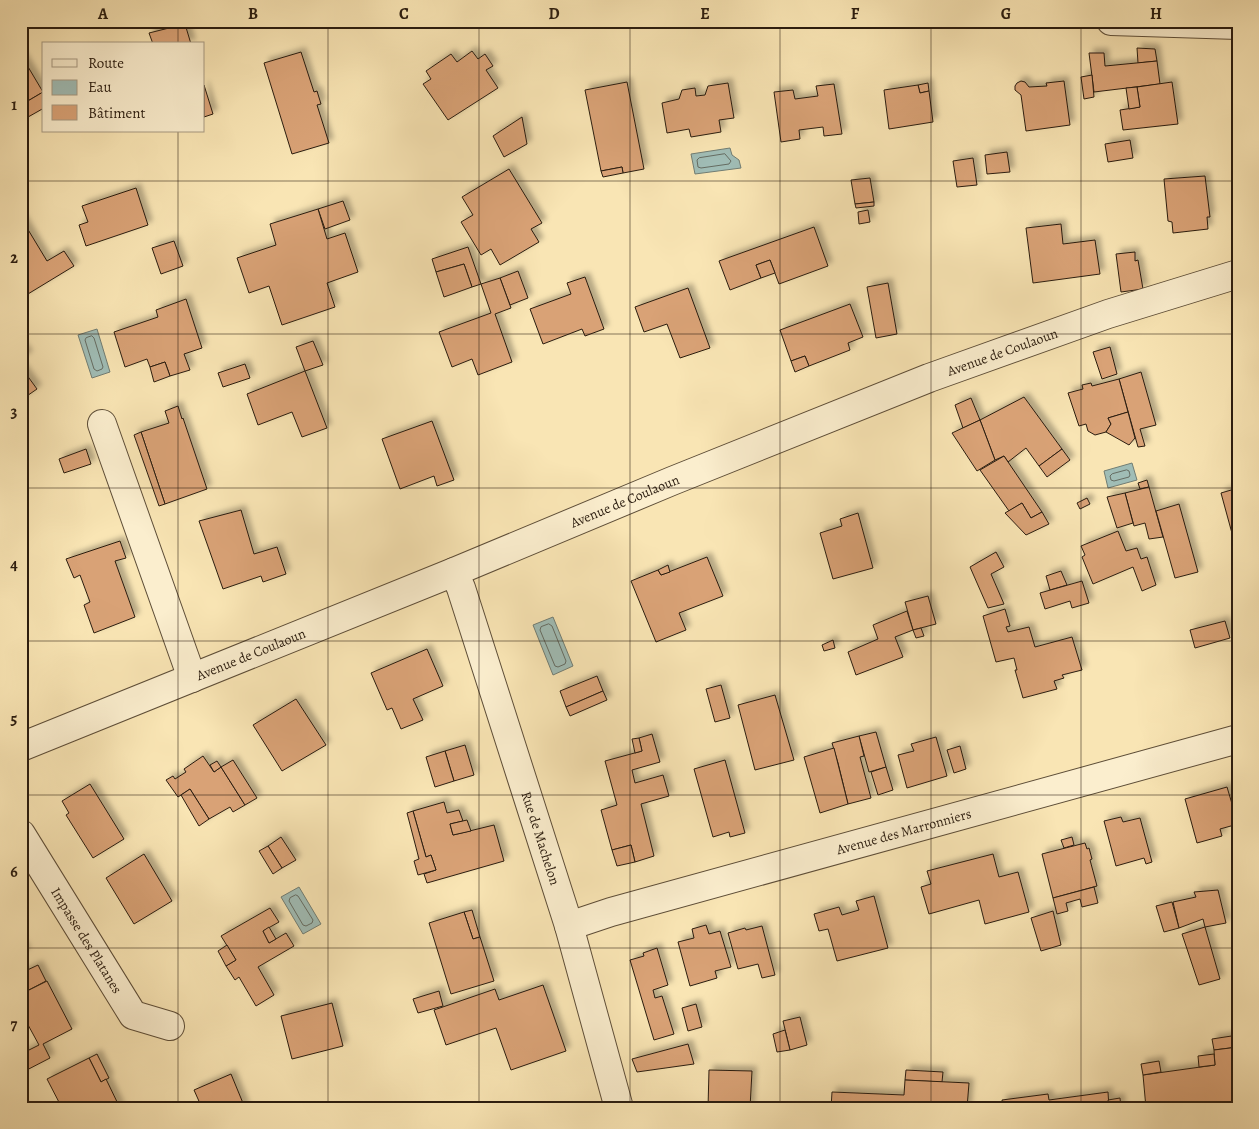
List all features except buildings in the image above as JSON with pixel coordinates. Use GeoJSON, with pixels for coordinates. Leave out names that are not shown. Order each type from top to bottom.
{"type":"FeatureCollection","features":[{"type":"Feature","properties":{"kind":"street"},"geometry":{"type":"LineString","coordinates":[[1111,21],[1238,25]]}},
{"type":"Feature","properties":{"kind":"street","name":"Avenue de Coulaoun"},"geometry":{"type":"LineString","coordinates":[[21,747],[454,572],[681,477],[930,378],[1108,314],[1238,274]]}},
{"type":"Feature","properties":{"kind":"street"},"geometry":{"type":"LineString","coordinates":[[102,424],[192,678]]}},
{"type":"Feature","properties":{"kind":"street","name":"Rue de Machelon"},"geometry":{"type":"LineString","coordinates":[[454,572],[461,588],[569,926],[619,1108]]}},
{"type":"Feature","properties":{"kind":"street","name":"Avenue des Marronniers"},"geometry":{"type":"LineString","coordinates":[[569,926],[611,912],[1238,739]]}},
{"type":"Feature","properties":{"kind":"street","name":"Impasse des Platanes"},"geometry":{"type":"LineString","coordinates":[[21,834],[133,1015],[170,1026]]}},
{"type":"Feature","properties":{"kind":"water"},"geometry":{"type":"Polygon","coordinates":[[[730,148],[732,155],[739,160],[741,168],[695,174],[691,154],[730,148]]]}},
{"type":"Feature","properties":{"kind":"water"},"geometry":{"type":"Polygon","coordinates":[[[97,329],[110,372],[92,378],[78,335],[97,329]]]}},
{"type":"Feature","properties":{"kind":"water"},"geometry":{"type":"Polygon","coordinates":[[[1132,463],[1137,480],[1108,488],[1104,471],[1132,463]]]}},
{"type":"Feature","properties":{"kind":"water"},"geometry":{"type":"Polygon","coordinates":[[[553,617],[573,666],[553,675],[533,625],[553,617]]]}},
{"type":"Feature","properties":{"kind":"water"},"geometry":{"type":"Polygon","coordinates":[[[299,887],[321,924],[303,934],[281,897],[299,887]]]}}]}
